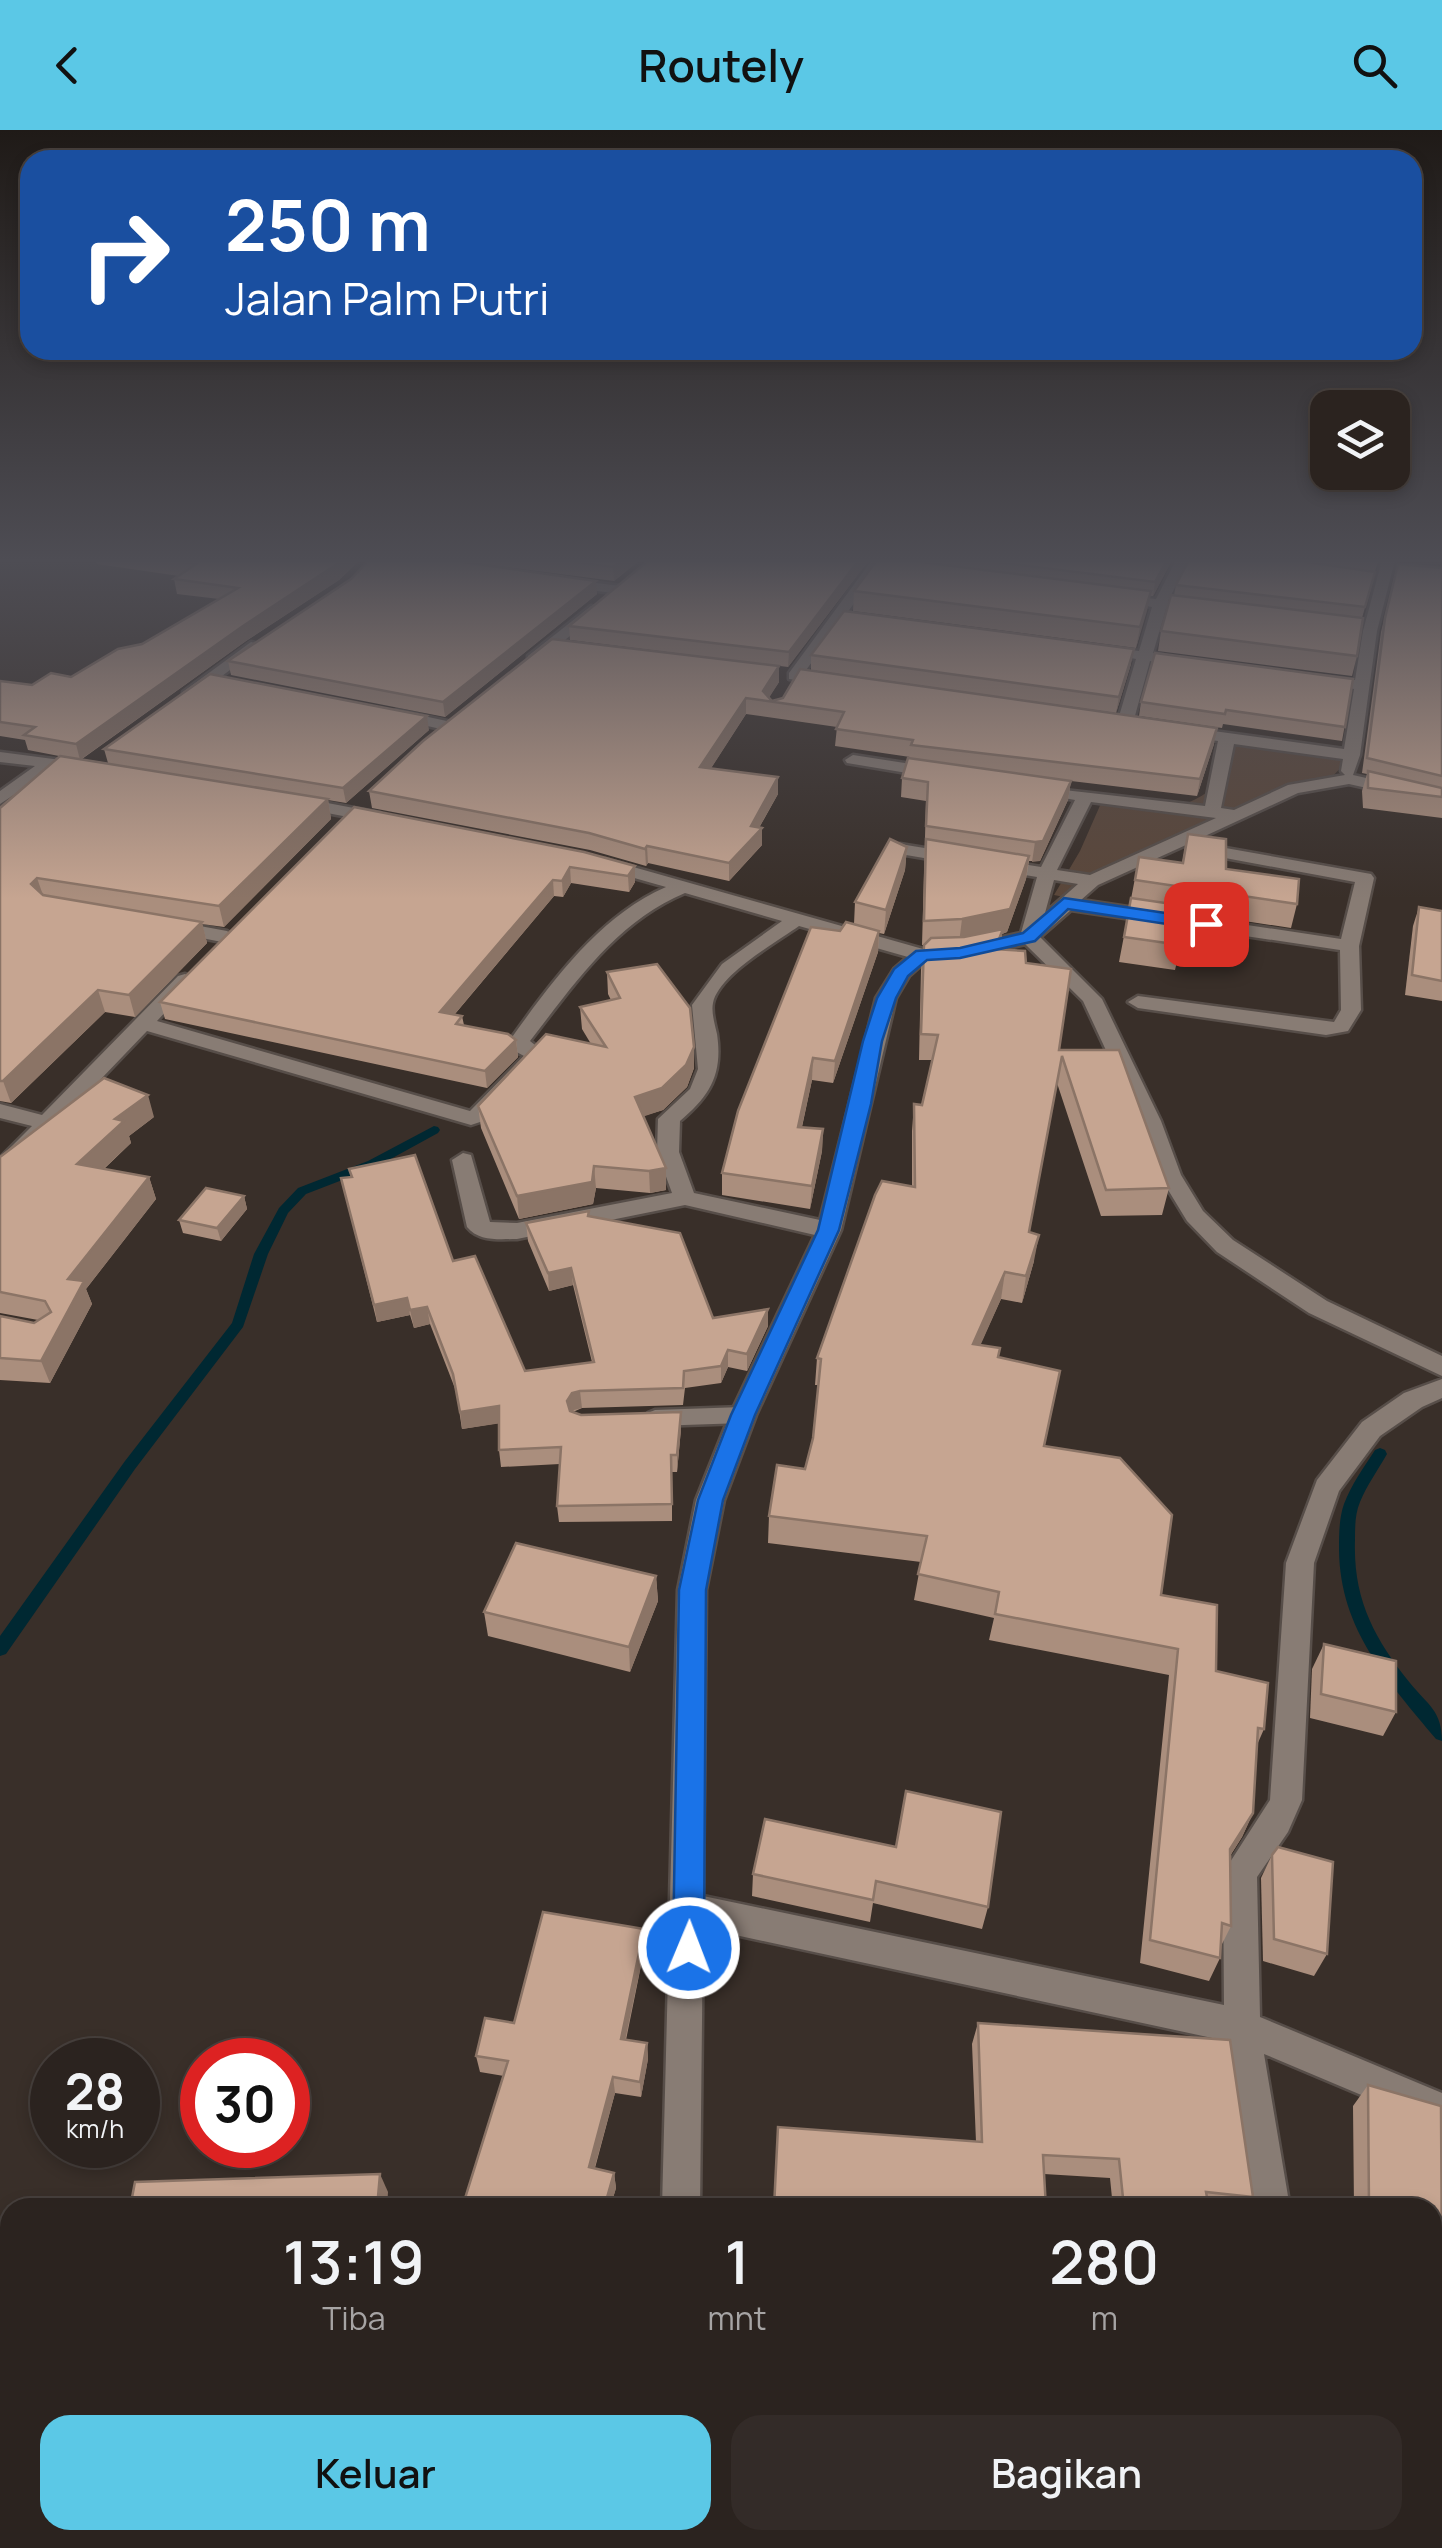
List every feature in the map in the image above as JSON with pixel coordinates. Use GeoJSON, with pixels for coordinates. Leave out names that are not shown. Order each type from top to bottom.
{"type":"FeatureCollection","features":[{"type":"Feature","properties":{"kind":"street"},"geometry":{"type":"LineString","coordinates":[[179,702],[218,673]]}},
{"type":"Feature","properties":{"kind":"street"},"geometry":{"type":"LineString","coordinates":[[784,692],[796,673]]}},
{"type":"Feature","properties":{"kind":"street"},"geometry":{"type":"LineString","coordinates":[[1142,673],[1142,726]]}},
{"type":"Feature","properties":{"kind":"street"},"geometry":{"type":"LineString","coordinates":[[1351,767],[1365,673]]}},
{"type":"Feature","properties":{"kind":"street"},"geometry":{"type":"LineString","coordinates":[[775,674],[852,684]]}},
{"type":"Feature","properties":{"kind":"street"},"geometry":{"type":"LineString","coordinates":[[209,679],[226,683]]}},
{"type":"Feature","properties":{"kind":"street"},"geometry":{"type":"LineString","coordinates":[[1308,679],[1364,686]]}},
{"type":"Feature","properties":{"kind":"street"},"geometry":{"type":"LineString","coordinates":[[376,712],[457,720],[428,743]]}},
{"type":"Feature","properties":{"kind":"street"},"geometry":{"type":"LineString","coordinates":[[1105,721],[1227,738],[1351,767],[1442,800]]}},
{"type":"Feature","properties":{"kind":"street"},"geometry":{"type":"LineString","coordinates":[[1223,813],[1227,738]]}},
{"type":"Feature","properties":{"kind":"street"},"geometry":{"type":"LineString","coordinates":[[0,758],[96,766]]}},
{"type":"Feature","properties":{"kind":"street"},"geometry":{"type":"LineString","coordinates":[[852,760],[949,775]]}},
{"type":"Feature","properties":{"kind":"street"},"geometry":{"type":"LineString","coordinates":[[0,800],[48,764]]}},
{"type":"Feature","properties":{"kind":"street"},"geometry":{"type":"LineString","coordinates":[[589,859],[922,955],[960,953],[1029,937],[1092,880],[1174,844],[1223,813],[1351,767]]}},
{"type":"Feature","properties":{"kind":"street"},"geometry":{"type":"LineString","coordinates":[[1046,790],[1223,813]]}},
{"type":"Feature","properties":{"kind":"street"},"geometry":{"type":"LineString","coordinates":[[1029,937],[1048,872],[1085,796]]}},
{"type":"Feature","properties":{"kind":"street"},"geometry":{"type":"LineString","coordinates":[[282,800],[406,823]]}},
{"type":"Feature","properties":{"kind":"street"},"geometry":{"type":"LineString","coordinates":[[1138,1002],[1326,1029],[1342,1027],[1350,1010],[1349,946],[1366,884],[1364,876],[1174,844]]}},
{"type":"Feature","properties":{"kind":"street"},"geometry":{"type":"LineString","coordinates":[[900,849],[1092,880]]}},
{"type":"Feature","properties":{"kind":"street"},"geometry":{"type":"LineString","coordinates":[[143,1022],[472,1118],[534,1057],[535,1053],[520,1046],[520,1040],[596,946],[650,899],[685,886]]}},
{"type":"Feature","properties":{"kind":"street"},"geometry":{"type":"LineString","coordinates":[[1064,904],[1349,946]]}},
{"type":"Feature","properties":{"kind":"street"},"geometry":{"type":"LineString","coordinates":[[685,1198],[668,1152],[670,1120],[704,1088],[712,1063],[704,997],[717,980],[798,918]]}},
{"type":"Feature","properties":{"kind":"street"},"geometry":{"type":"LineString","coordinates":[[0,1171],[221,944],[148,923]]}},
{"type":"Feature","properties":{"kind":"street"},"geometry":{"type":"LineString","coordinates":[[1029,937],[1092,999],[1150,1122],[1170,1175],[1194,1216],[1226,1246],[1318,1308],[1442,1367]]}},
{"type":"Feature","properties":{"kind":"street"},"geometry":{"type":"LineString","coordinates":[[681,2198],[690,1910],[692,1590],[710,1500],[743,1415],[829,1230],[861,1104],[872,1041],[886,998],[900,973],[922,955]]}},
{"type":"Feature","properties":{"kind":"street"},"geometry":{"type":"LineString","coordinates":[[0,1111],[48,1123]]}},
{"type":"Feature","properties":{"kind":"street"},"geometry":{"type":"LineString","coordinates":[[463,1160],[479,1226],[492,1232],[517,1231],[685,1198],[829,1230]]}},
{"type":"Feature","properties":{"kind":"street"},"geometry":{"type":"LineString","coordinates":[[1269,2198],[1242,2027],[1240,1872],[1277,1822],[1286,1800],[1300,1563],[1327,1486],[1370,1428],[1413,1400],[1442,1388]]}},
{"type":"Feature","properties":{"kind":"street"},"geometry":{"type":"LineString","coordinates":[[690,1910],[1242,2027],[1442,2111]]}},
{"type":"Feature","properties":{"kind":"lane"},"geometry":{"type":"LineString","coordinates":[[636,1418],[743,1415]]}},
{"type":"Feature","properties":{"kind":"shaded area"},"geometry":{"type":"Polygon","coordinates":[[[1223,741],[1350,758],[1330,779],[1064,897],[1054,895],[1080,851],[1102,801],[1157,809],[1195,800],[1209,791],[1223,741]]]}},
{"type":"Feature","properties":{"kind":"building"},"geometry":{"type":"Polygon","coordinates":[[[51,673],[71,677],[78,673],[177,673],[76,744],[24,735],[35,727],[0,722],[0,681],[32,685],[51,673]]]}},
{"type":"Feature","properties":{"kind":"building"},"geometry":{"type":"Polygon","coordinates":[[[290,673],[480,673],[443,702],[290,673]]]}},
{"type":"Feature","properties":{"kind":"building"},"geometry":{"type":"Polygon","coordinates":[[[509,673],[775,673],[763,691],[772,701],[783,698],[798,673],[827,673],[1217,728],[1200,779],[911,745],[913,740],[836,729],[844,712],[746,698],[700,767],[778,777],[751,826],[762,828],[729,863],[369,791],[423,741],[509,673]]]}},
{"type":"Feature","properties":{"kind":"building"},"geometry":{"type":"Polygon","coordinates":[[[942,673],[1127,673],[1119,697],[942,673]]]}},
{"type":"Feature","properties":{"kind":"building"},"geometry":{"type":"Polygon","coordinates":[[[1149,673],[1306,673],[1353,679],[1345,727],[1141,702],[1149,673]]]}},
{"type":"Feature","properties":{"kind":"building"},"geometry":{"type":"Polygon","coordinates":[[[1378,673],[1442,673],[1442,776],[1367,758],[1378,673]]]}},
{"type":"Feature","properties":{"kind":"building"},"geometry":{"type":"Polygon","coordinates":[[[210,674],[427,716],[343,788],[104,749],[210,674]]]}},
{"type":"Feature","properties":{"kind":"building"},"geometry":{"type":"Polygon","coordinates":[[[60,756],[328,799],[219,906],[37,878],[31,884],[43,895],[202,922],[129,995],[98,990],[0,1081],[0,808],[60,756]]]}},
{"type":"Feature","properties":{"kind":"building"},"geometry":{"type":"Polygon","coordinates":[[[908,758],[1071,781],[1043,841],[1035,842],[926,826],[928,782],[902,778],[908,758]]]}},
{"type":"Feature","properties":{"kind":"building"},"geometry":{"type":"Polygon","coordinates":[[[1368,771],[1442,788],[1442,797],[1368,788],[1368,771]]]}},
{"type":"Feature","properties":{"kind":"building"},"geometry":{"type":"Polygon","coordinates":[[[354,807],[584,852],[635,866],[628,876],[570,867],[562,881],[553,880],[440,1012],[462,1016],[456,1024],[508,1034],[516,1040],[485,1071],[160,1002],[354,807]]]}},
{"type":"Feature","properties":{"kind":"building"},"geometry":{"type":"Polygon","coordinates":[[[1188,834],[1226,839],[1226,869],[1299,879],[1297,904],[1135,880],[1139,857],[1183,863],[1188,834]]]}},
{"type":"Feature","properties":{"kind":"building"},"geometry":{"type":"Polygon","coordinates":[[[890,839],[907,847],[886,910],[855,902],[890,839]]]}},
{"type":"Feature","properties":{"kind":"building"},"geometry":{"type":"Polygon","coordinates":[[[926,839],[1029,856],[1010,909],[962,919],[924,921],[926,839]]]}},
{"type":"Feature","properties":{"kind":"building"},"geometry":{"type":"Polygon","coordinates":[[[1131,898],[1186,906],[1181,945],[1124,937],[1131,898]]]}},
{"type":"Feature","properties":{"kind":"building"},"geometry":{"type":"Polygon","coordinates":[[[1419,907],[1442,911],[1442,981],[1412,975],[1419,907]]]}},
{"type":"Feature","properties":{"kind":"building"},"geometry":{"type":"Polygon","coordinates":[[[846,922],[879,931],[835,1061],[813,1058],[798,1127],[823,1129],[812,1186],[722,1173],[738,1111],[811,927],[840,931],[846,922]]]}},
{"type":"Feature","properties":{"kind":"building"},"geometry":{"type":"Polygon","coordinates":[[[1003,929],[995,949],[1025,951],[1026,963],[1071,969],[1059,1050],[1119,1050],[1169,1188],[1106,1190],[1062,1056],[1029,1232],[1039,1235],[1026,1276],[1005,1272],[973,1344],[1000,1348],[998,1357],[1060,1371],[1044,1446],[1120,1458],[1172,1515],[1161,1595],[1217,1605],[1216,1671],[1268,1683],[1264,1729],[1258,1728],[1253,1813],[1230,1849],[1231,1926],[1222,1923],[1220,1958],[1150,1940],[1178,1649],[995,1614],[999,1592],[918,1574],[927,1536],[769,1516],[777,1465],[805,1469],[813,1438],[821,1359],[817,1358],[875,1195],[882,1181],[915,1187],[914,1104],[922,1105],[938,1035],[921,1034],[924,945],[931,938],[964,937],[1003,929]]]}},
{"type":"Feature","properties":{"kind":"building"},"geometry":{"type":"Polygon","coordinates":[[[657,964],[690,1008],[694,1047],[686,1065],[662,1088],[635,1097],[666,1168],[649,1171],[594,1166],[592,1182],[517,1196],[478,1106],[546,1034],[606,1047],[580,1007],[620,998],[607,972],[657,964]]]}},
{"type":"Feature","properties":{"kind":"building"},"geometry":{"type":"Polygon","coordinates":[[[104,1078],[148,1095],[115,1119],[124,1121],[77,1164],[149,1177],[68,1279],[84,1281],[41,1361],[0,1358],[0,1316],[34,1323],[51,1312],[45,1301],[0,1292],[0,1157],[104,1078]]]}},
{"type":"Feature","properties":{"kind":"building"},"geometry":{"type":"Polygon","coordinates":[[[415,1155],[453,1261],[475,1256],[525,1371],[594,1362],[571,1268],[548,1273],[526,1223],[589,1211],[588,1216],[680,1233],[713,1318],[768,1309],[747,1354],[728,1350],[721,1366],[684,1371],[683,1388],[580,1391],[572,1393],[567,1401],[570,1411],[581,1415],[681,1412],[677,1455],[671,1455],[672,1504],[557,1506],[561,1447],[499,1450],[499,1406],[460,1412],[453,1374],[427,1307],[410,1310],[407,1298],[374,1305],[341,1178],[352,1177],[349,1169],[415,1155]]]}},
{"type":"Feature","properties":{"kind":"building"},"geometry":{"type":"Polygon","coordinates":[[[206,1188],[244,1196],[217,1228],[179,1220],[206,1188]]]}},
{"type":"Feature","properties":{"kind":"building"},"geometry":{"type":"Polygon","coordinates":[[[516,1543],[656,1576],[629,1647],[484,1612],[516,1543]]]}},
{"type":"Feature","properties":{"kind":"building"},"geometry":{"type":"Polygon","coordinates":[[[1324,1644],[1396,1661],[1396,1712],[1321,1694],[1324,1644]]]}},
{"type":"Feature","properties":{"kind":"building"},"geometry":{"type":"Polygon","coordinates":[[[906,1791],[1001,1812],[988,1907],[876,1881],[873,1900],[753,1874],[765,1819],[896,1847],[906,1791]]]}},
{"type":"Feature","properties":{"kind":"building"},"geometry":{"type":"Polygon","coordinates":[[[1278,1847],[1333,1862],[1327,1954],[1274,1939],[1272,1855],[1278,1847]]]}},
{"type":"Feature","properties":{"kind":"building"},"geometry":{"type":"Polygon","coordinates":[[[543,1912],[644,1929],[621,2039],[647,2043],[640,2082],[613,2077],[589,2167],[614,2173],[607,2198],[465,2198],[508,2061],[476,2056],[485,2018],[514,2023],[543,1912]]]}},
{"type":"Feature","properties":{"kind":"building"},"geometry":{"type":"Polygon","coordinates":[[[978,2023],[1230,2040],[1253,2197],[1206,2192],[1207,2198],[1123,2198],[1119,2159],[1043,2155],[1045,2198],[774,2198],[778,2127],[982,2142],[978,2023]]]}},
{"type":"Feature","properties":{"kind":"building"},"geometry":{"type":"Polygon","coordinates":[[[1368,2085],[1441,2106],[1442,2198],[1369,2198],[1368,2085]]]}},
{"type":"Feature","properties":{"kind":"building"},"geometry":{"type":"Polygon","coordinates":[[[380,2174],[378,2198],[132,2198],[135,2182],[380,2174]]]}},
{"type":"Feature","properties":{"kind":"waterway"},"geometry":{"type":"LineString","coordinates":[[0,1649],[130,1465],[238,1324],[261,1254],[283,1211],[302,1191],[372,1164],[434,1130]]}},
{"type":"Feature","properties":{"kind":"waterway"},"geometry":{"type":"LineString","coordinates":[[1380,1454],[1350,1512],[1348,1576],[1354,1602],[1375,1649],[1442,1734]]}},
{"type":"Feature","properties":{"kind":"route"},"geometry":{"type":"LineString","coordinates":[[689,1948],[692,1590],[710,1500],[743,1415],[829,1230],[861,1104],[872,1041],[886,998],[900,973],[922,955],[960,953],[1029,937],[1064,904],[1206,924]]}}]}
